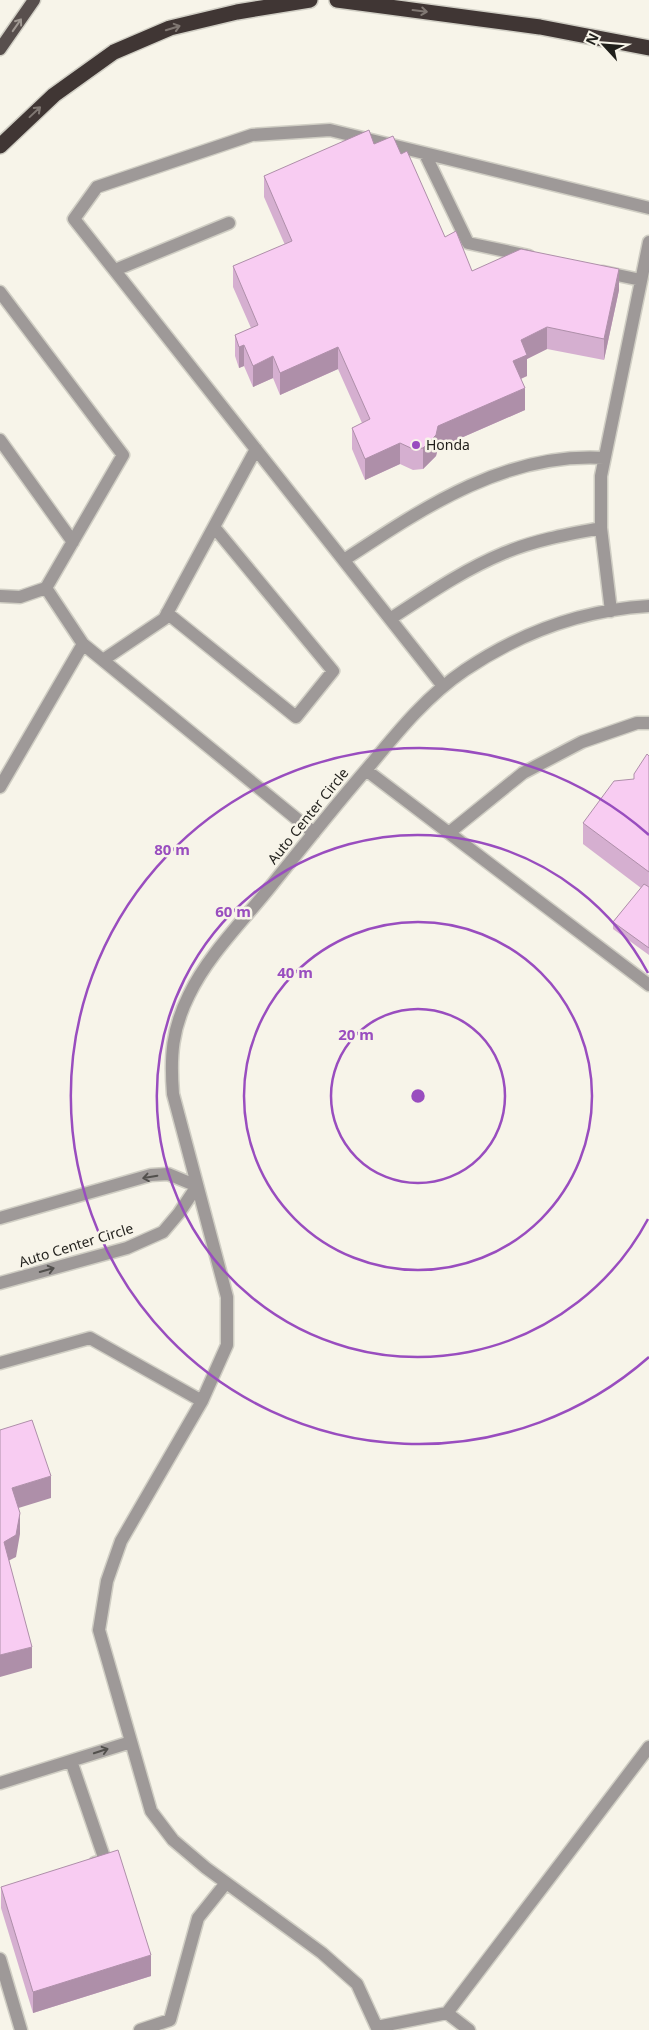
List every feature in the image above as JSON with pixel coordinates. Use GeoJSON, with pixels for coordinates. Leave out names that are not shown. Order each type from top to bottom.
{"type":"FeatureCollection","features":[{"type":"Feature","properties":{"kind":"highway"},"geometry":{"type":"LineString","coordinates":[[0,146],[54,95],[114,52],[170,28],[237,12],[310,0]]}},
{"type":"Feature","properties":{"kind":"highway"},"geometry":{"type":"LineString","coordinates":[[337,0],[540,27],[649,48]]}},
{"type":"Feature","properties":{"kind":"main road"},"geometry":{"type":"LineString","coordinates":[[0,49],[34,0]]}},
{"type":"Feature","properties":{"kind":"street"},"geometry":{"type":"LineString","coordinates":[[443,686],[74,219],[97,187],[252,135],[330,130],[649,208]]}},
{"type":"Feature","properties":{"kind":"street"},"geometry":{"type":"LineString","coordinates":[[425,154],[468,244],[545,260]]}},
{"type":"Feature","properties":{"kind":"street"},"geometry":{"type":"LineString","coordinates":[[115,270],[229,223]]}},
{"type":"Feature","properties":{"kind":"street"},"geometry":{"type":"LineString","coordinates":[[612,610],[601,528],[601,476],[649,242]]}},
{"type":"Feature","properties":{"kind":"street"},"geometry":{"type":"LineString","coordinates":[[593,270],[641,280]]}},
{"type":"Feature","properties":{"kind":"street"},"geometry":{"type":"LineString","coordinates":[[0,292],[123,455],[46,588],[20,597],[0,596]]}},
{"type":"Feature","properties":{"kind":"street"},"geometry":{"type":"LineString","coordinates":[[0,440],[73,542]]}},
{"type":"Feature","properties":{"kind":"street"},"geometry":{"type":"LineString","coordinates":[[103,660],[164,620],[256,449]]}},
{"type":"Feature","properties":{"kind":"street"},"geometry":{"type":"LineString","coordinates":[[344,560],[432,504],[489,476],[538,462],[579,457],[604,458]]}},
{"type":"Feature","properties":{"kind":"street"},"geometry":{"type":"LineString","coordinates":[[167,613],[296,717],[333,671],[214,527]]}},
{"type":"Feature","properties":{"kind":"street"},"geometry":{"type":"LineString","coordinates":[[390,619],[445,583],[504,553],[560,536],[601,528]]}},
{"type":"Feature","properties":{"kind":"street"},"geometry":{"type":"LineString","coordinates":[[46,588],[83,644],[314,833]]}},
{"type":"Feature","properties":{"kind":"street","name":"Auto Center Circle"},"geometry":{"type":"LineString","coordinates":[[0,1284],[127,1248],[163,1232],[179,1213],[197,1186],[173,1094],[171,1061],[180,1014],[202,973],[314,833],[424,703],[443,686],[494,651],[522,637],[553,625],[612,610],[649,606]]}},
{"type":"Feature","properties":{"kind":"street"},"geometry":{"type":"LineString","coordinates":[[0,787],[83,644]]}},
{"type":"Feature","properties":{"kind":"street"},"geometry":{"type":"LineString","coordinates":[[450,832],[523,773],[582,742],[637,723],[649,723]]}},
{"type":"Feature","properties":{"kind":"street"},"geometry":{"type":"LineString","coordinates":[[366,770],[649,985]]}},
{"type":"Feature","properties":{"kind":"street"},"geometry":{"type":"LineString","coordinates":[[0,1218],[151,1176],[168,1174],[197,1186],[228,1296],[227,1344],[202,1401],[122,1541],[107,1581],[99,1630],[151,1811],[173,1840],[226,1883],[322,1953],[357,1984],[377,2029],[447,2013],[649,1747]]}},
{"type":"Feature","properties":{"kind":"street"},"geometry":{"type":"LineString","coordinates":[[0,1364],[90,1338],[202,1401]]}},
{"type":"Feature","properties":{"kind":"street"},"geometry":{"type":"LineString","coordinates":[[0,1783],[131,1742]]}},
{"type":"Feature","properties":{"kind":"street"},"geometry":{"type":"LineString","coordinates":[[71,1761],[105,1860],[86,1865]]}},
{"type":"Feature","properties":{"kind":"street"},"geometry":{"type":"LineString","coordinates":[[140,2030],[170,2020],[198,1918],[226,1883]]}},
{"type":"Feature","properties":{"kind":"street"},"geometry":{"type":"LineString","coordinates":[[0,1959],[21,2030]]}},
{"type":"Feature","properties":{"kind":"street"},"geometry":{"type":"LineString","coordinates":[[447,2013],[468,2030]]}},
{"type":"Feature","properties":{"kind":"building"},"geometry":{"type":"Polygon","coordinates":[[[369,130],[374,144],[393,136],[401,154],[407,151],[445,237],[456,231],[472,271],[521,249],[619,269],[604,339],[547,327],[521,340],[527,355],[513,361],[525,388],[438,426],[436,435],[423,448],[413,449],[400,443],[365,459],[352,428],[370,419],[338,347],[280,373],[273,356],[253,366],[244,345],[239,347],[235,335],[258,325],[233,266],[292,241],[264,176],[369,130]]]}},
{"type":"Feature","properties":{"kind":"building"},"geometry":{"type":"Polygon","coordinates":[[[647,754],[649,756],[649,872],[583,823],[614,781],[634,779],[634,774],[647,754]]]}},
{"type":"Feature","properties":{"kind":"building"},"geometry":{"type":"Polygon","coordinates":[[[644,884],[649,887],[649,948],[613,922],[644,884]]]}},
{"type":"Feature","properties":{"kind":"building"},"geometry":{"type":"Polygon","coordinates":[[[32,1420],[51,1476],[12,1488],[20,1513],[16,1535],[4,1542],[32,1647],[0,1655],[0,1430],[32,1420]]]}},
{"type":"Feature","properties":{"kind":"building"},"geometry":{"type":"Polygon","coordinates":[[[118,1850],[151,1955],[33,1992],[1,1887],[118,1850]]]}},
{"type":"Feature","properties":{"kind":"place","name":"Honda"},"geometry":{"type":"Point","coordinates":[416,445]}}]}
